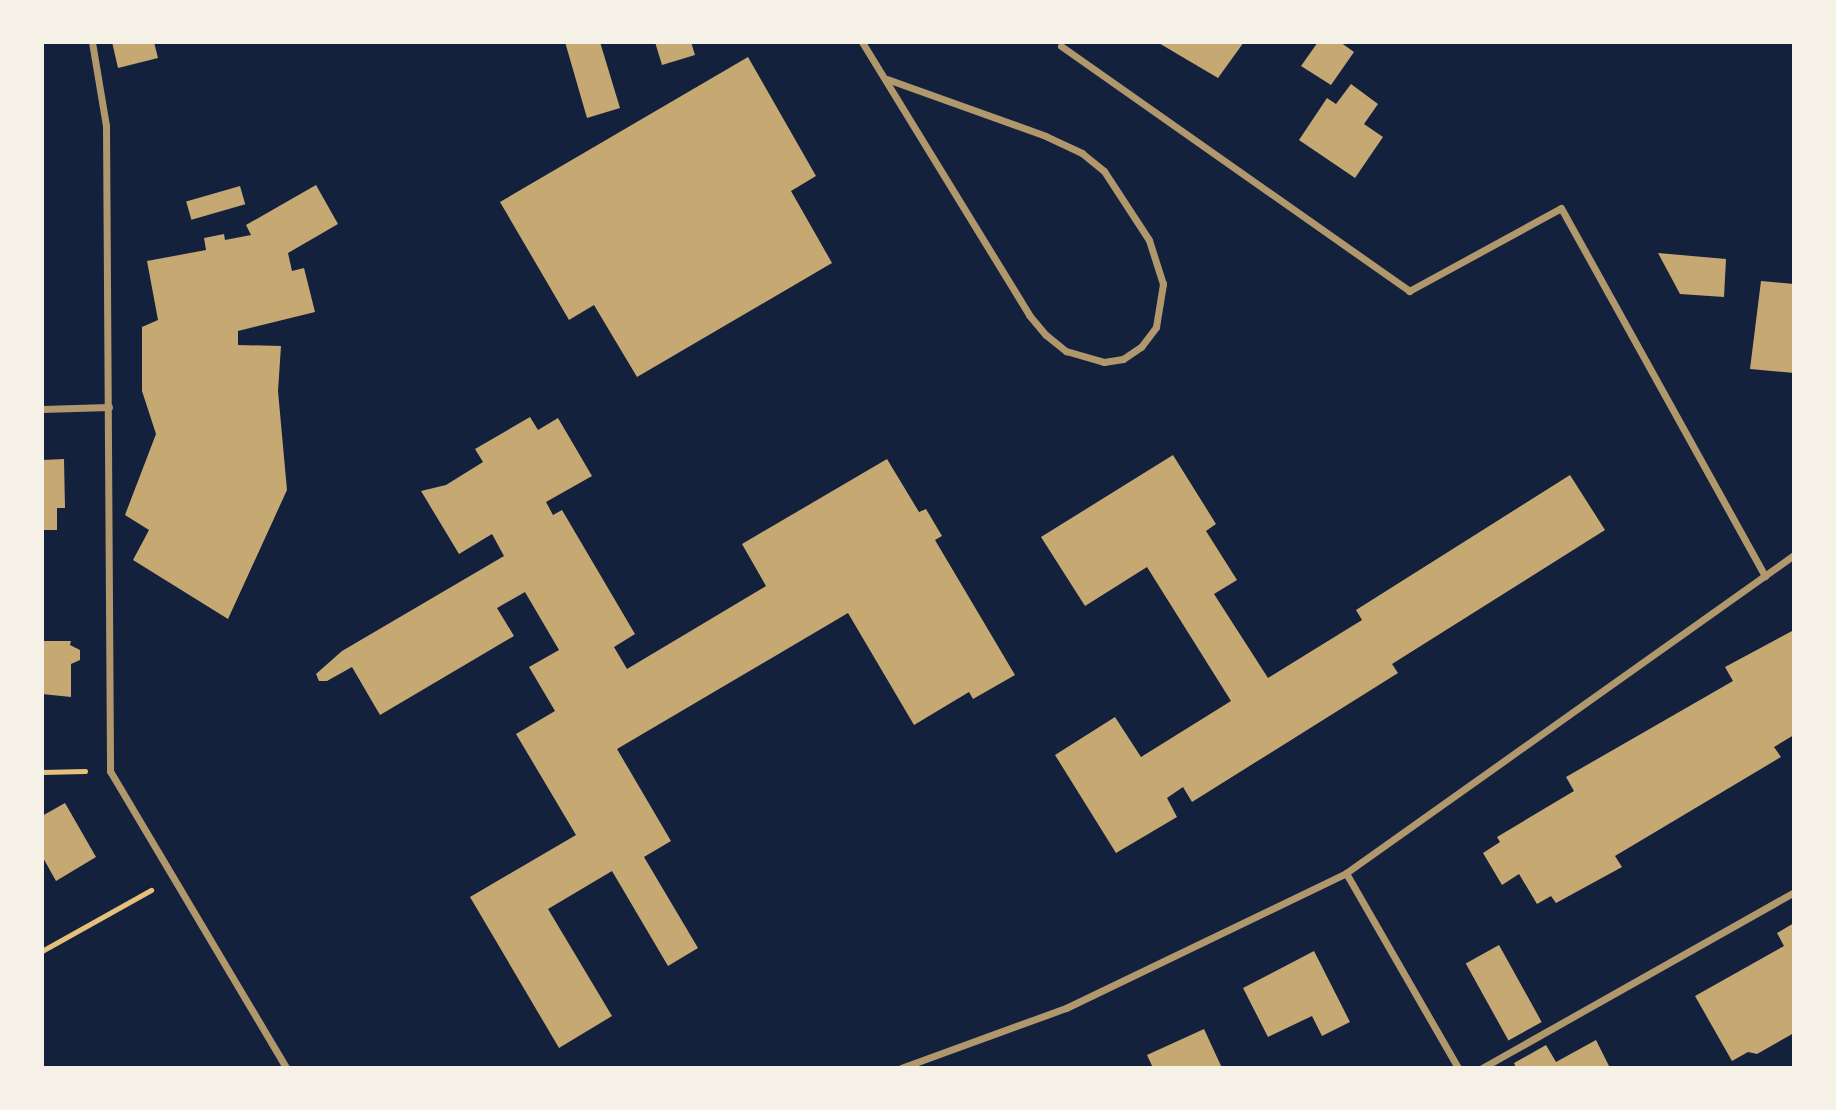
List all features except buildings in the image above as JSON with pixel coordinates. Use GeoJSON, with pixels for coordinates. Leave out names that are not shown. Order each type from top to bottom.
{"type":"FeatureCollection","features":[{"type":"Feature","properties":{"kind":"street"},"geometry":{"type":"LineString","coordinates":[[92,42],[106,126],[110,771],[286,1068]]}},
{"type":"Feature","properties":{"kind":"street"},"geometry":{"type":"LineString","coordinates":[[862,42],[1029,314],[1046,335],[1066,351],[1104,362],[1122,359],[1141,347],[1156,327],[1163,284],[1149,240],[1104,171],[1082,153],[1045,136],[887,79]]}},
{"type":"Feature","properties":{"kind":"street"},"geometry":{"type":"LineString","coordinates":[[1061,46],[1409,291],[1561,208],[1765,576]]}},
{"type":"Feature","properties":{"kind":"street"},"geometry":{"type":"LineString","coordinates":[[42,409],[109,407]]}},
{"type":"Feature","properties":{"kind":"street"},"geometry":{"type":"LineString","coordinates":[[901,1068],[1066,1008],[1346,873],[1794,555]]}},
{"type":"Feature","properties":{"kind":"street"},"geometry":{"type":"LineString","coordinates":[[1346,873],[1458,1068]]}},
{"type":"Feature","properties":{"kind":"street"},"geometry":{"type":"LineString","coordinates":[[1482,1068],[1794,892]]}},
{"type":"Feature","properties":{"kind":"path"},"geometry":{"type":"LineString","coordinates":[[42,772],[110,771]]}},
{"type":"Feature","properties":{"kind":"path"},"geometry":{"type":"LineString","coordinates":[[42,951],[174,878]]}}]}
